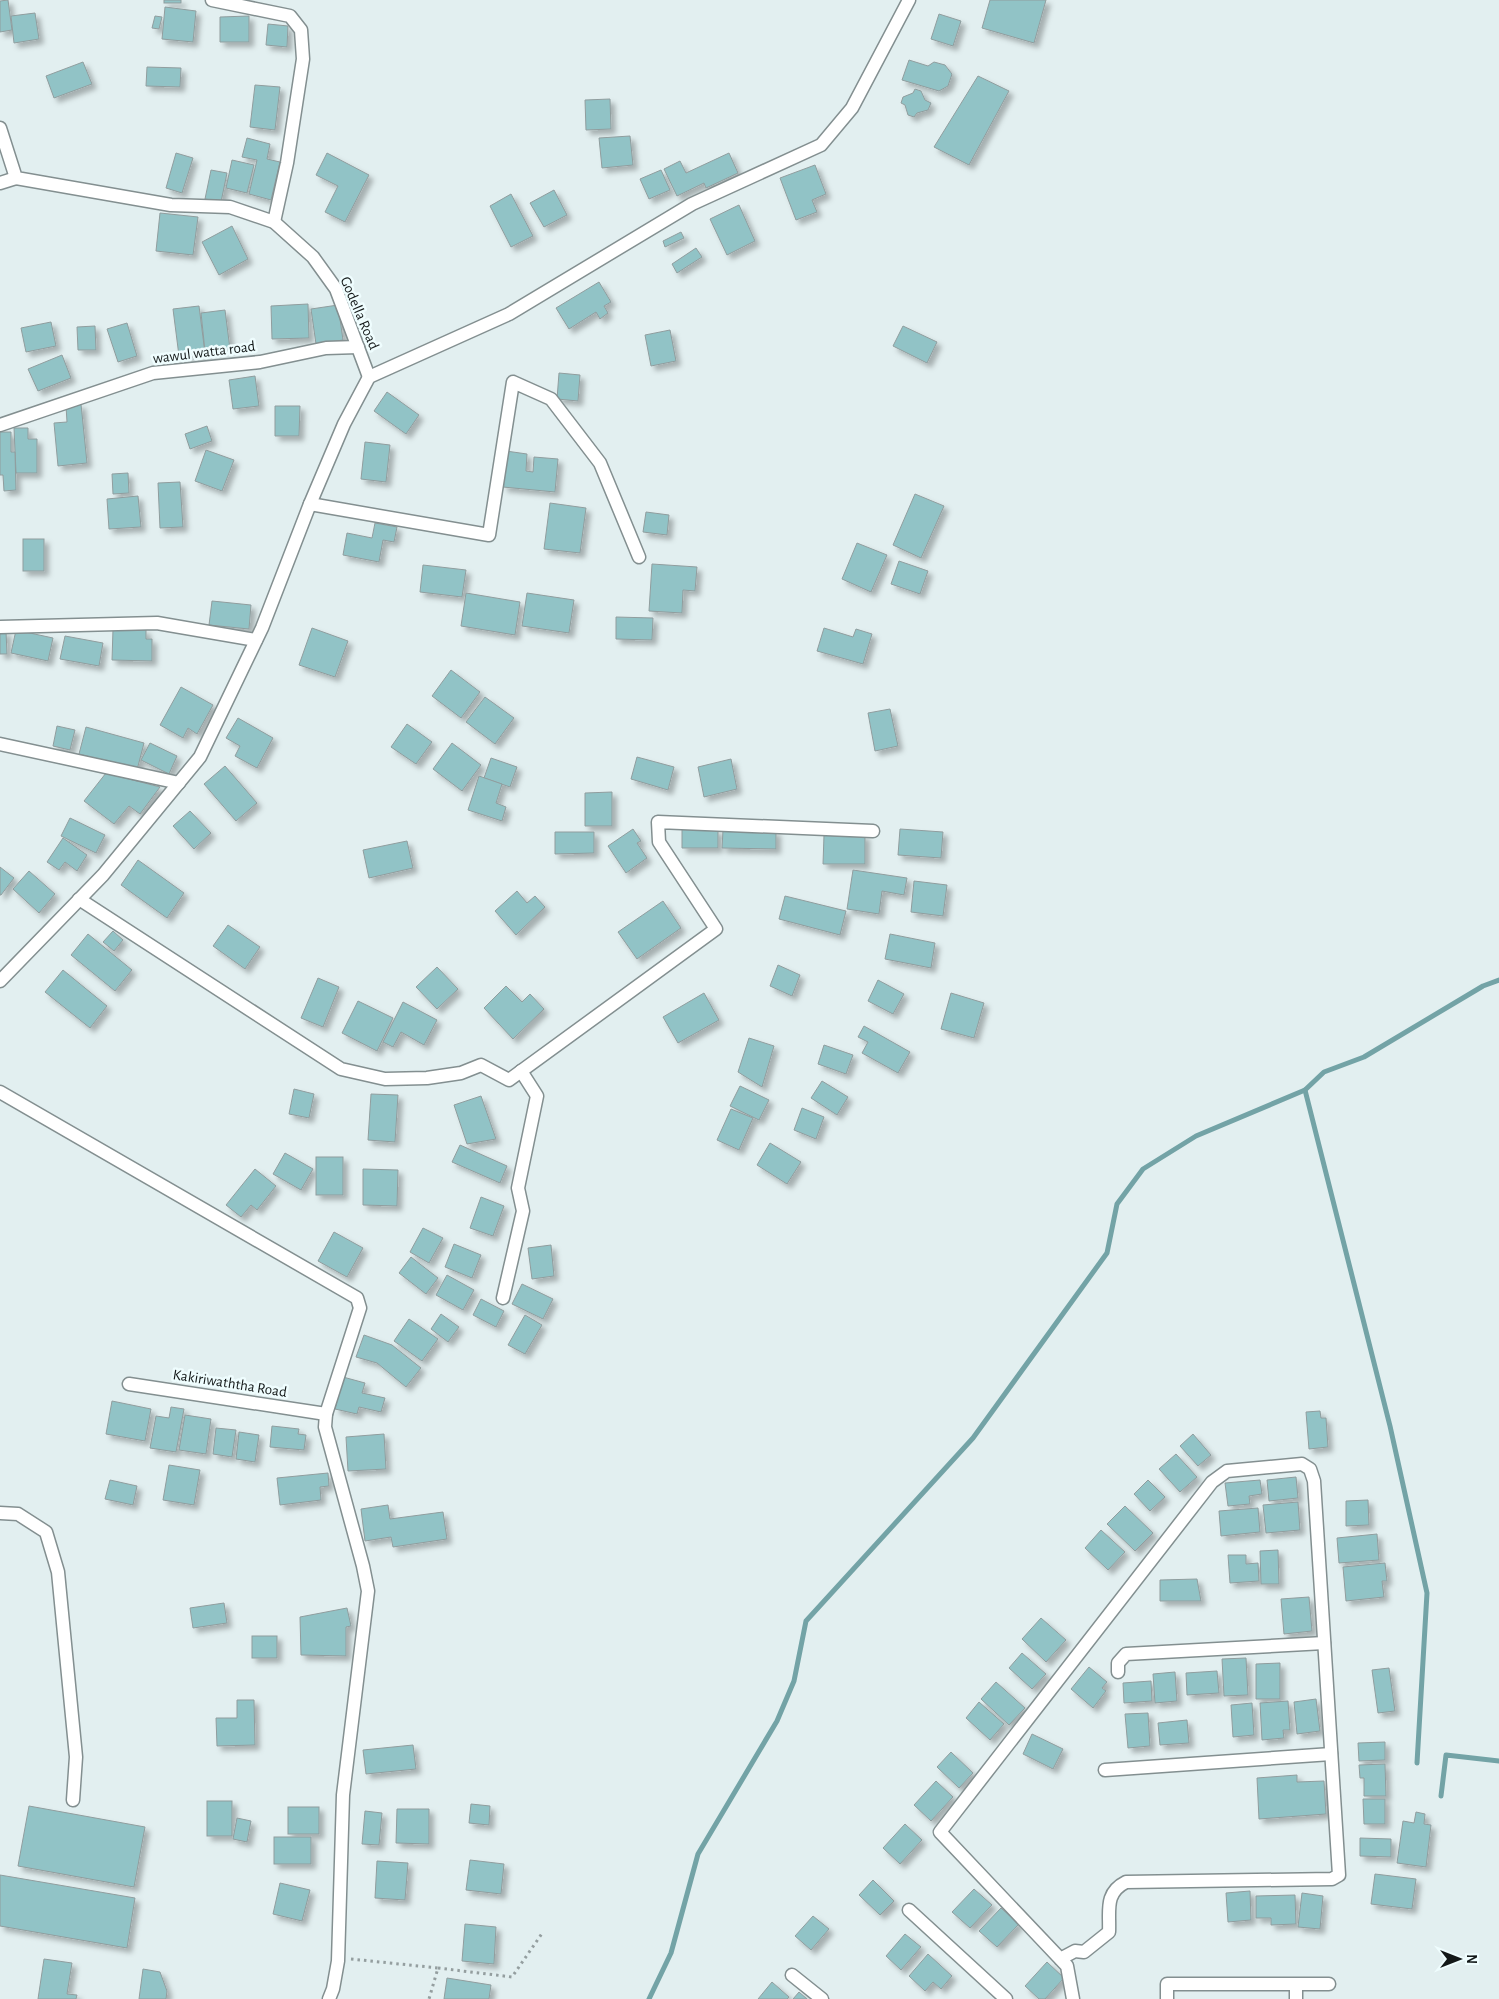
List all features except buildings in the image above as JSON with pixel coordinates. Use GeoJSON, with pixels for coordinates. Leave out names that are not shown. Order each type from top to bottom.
{"type":"FeatureCollection","features":[{"type":"Feature","properties":{"kind":"street"},"geometry":{"type":"LineString","coordinates":[[0,183],[16,178],[171,205],[230,207],[274,222],[287,163],[303,59],[301,30],[290,16],[212,0]]}},
{"type":"Feature","properties":{"kind":"street"},"geometry":{"type":"LineString","coordinates":[[0,981],[103,875],[200,757],[256,640],[344,424],[369,377],[509,314],[692,204],[821,145],[852,108],[908,0]]}},
{"type":"Feature","properties":{"kind":"street"},"geometry":{"type":"LineString","coordinates":[[0,128],[16,178]]}},
{"type":"Feature","properties":{"kind":"street","name":"Godella Road"},"geometry":{"type":"LineString","coordinates":[[274,222],[314,257],[336,290],[369,377]]}},
{"type":"Feature","properties":{"kind":"street","name":"wawul watta road"},"geometry":{"type":"LineString","coordinates":[[0,424],[153,373],[260,362],[326,348],[358,347]]}},
{"type":"Feature","properties":{"kind":"street"},"geometry":{"type":"LineString","coordinates":[[310,504],[489,535],[513,382],[552,399],[600,463],[639,557]]}},
{"type":"Feature","properties":{"kind":"street"},"geometry":{"type":"LineString","coordinates":[[0,627],[157,624],[256,640]]}},
{"type":"Feature","properties":{"kind":"street"},"geometry":{"type":"LineString","coordinates":[[0,744],[179,783]]}},
{"type":"Feature","properties":{"kind":"street"},"geometry":{"type":"LineString","coordinates":[[80,899],[341,1069],[384,1079],[427,1078],[461,1073],[481,1065],[509,1080],[716,929],[659,842],[658,822],[873,831]]}},
{"type":"Feature","properties":{"kind":"street"},"geometry":{"type":"LineString","coordinates":[[503,1298],[523,1211],[518,1188],[536,1096],[521,1070]]}},
{"type":"Feature","properties":{"kind":"street"},"geometry":{"type":"LineString","coordinates":[[0,1092],[357,1298],[360,1308],[326,1414],[325,1427],[363,1566],[368,1591],[343,1795],[338,1958],[333,1989],[329,1999]]}},
{"type":"Feature","properties":{"kind":"street","name":"Kakiriwaththa Road"},"geometry":{"type":"LineString","coordinates":[[128,1384],[326,1414]]}},
{"type":"Feature","properties":{"kind":"street"},"geometry":{"type":"LineString","coordinates":[[1060,1959],[1075,1951],[1084,1952],[1110,1932],[1110,1897],[1117,1887],[1126,1882],[1332,1879],[1339,1875],[1314,1481],[1310,1469],[1302,1464],[1227,1471],[1212,1482],[940,1832],[1060,1959],[1067,1966],[1073,1999]]}},
{"type":"Feature","properties":{"kind":"street"},"geometry":{"type":"LineString","coordinates":[[0,1513],[18,1514],[46,1532],[58,1572],[76,1757],[73,1800]]}},
{"type":"Feature","properties":{"kind":"street"},"geometry":{"type":"LineString","coordinates":[[1118,1672],[1118,1663],[1126,1654],[1324,1643]]}},
{"type":"Feature","properties":{"kind":"street"},"geometry":{"type":"LineString","coordinates":[[1105,1770],[1331,1754]]}},
{"type":"Feature","properties":{"kind":"street"},"geometry":{"type":"LineString","coordinates":[[909,1910],[1006,1999]]}},
{"type":"Feature","properties":{"kind":"street"},"geometry":{"type":"LineString","coordinates":[[792,1975],[822,1999]]}},
{"type":"Feature","properties":{"kind":"street"},"geometry":{"type":"LineString","coordinates":[[1167,1999],[1167,1984],[1329,1984]]}},
{"type":"Feature","properties":{"kind":"street"},"geometry":{"type":"LineString","coordinates":[[1296,1985],[1296,1999]]}},
{"type":"Feature","properties":{"kind":"path"},"geometry":{"type":"LineString","coordinates":[[338,1958],[512,1977],[543,1932]]}},
{"type":"Feature","properties":{"kind":"path"},"geometry":{"type":"LineString","coordinates":[[429,1999],[438,1968]]}},
{"type":"Feature","properties":{"kind":"waterway"},"geometry":{"type":"LineString","coordinates":[[649,1999],[671,1953],[698,1854],[777,1721],[794,1681],[806,1621],[973,1438],[1107,1253],[1117,1204],[1143,1169],[1196,1136],[1305,1090],[1324,1072],[1364,1057],[1483,986],[1499,980]]}},
{"type":"Feature","properties":{"kind":"waterway"},"geometry":{"type":"LineString","coordinates":[[1305,1090],[1390,1426],[1427,1593],[1417,1763]]}},
{"type":"Feature","properties":{"kind":"waterway"},"geometry":{"type":"LineString","coordinates":[[1441,1796],[1446,1755],[1499,1761]]}}]}
